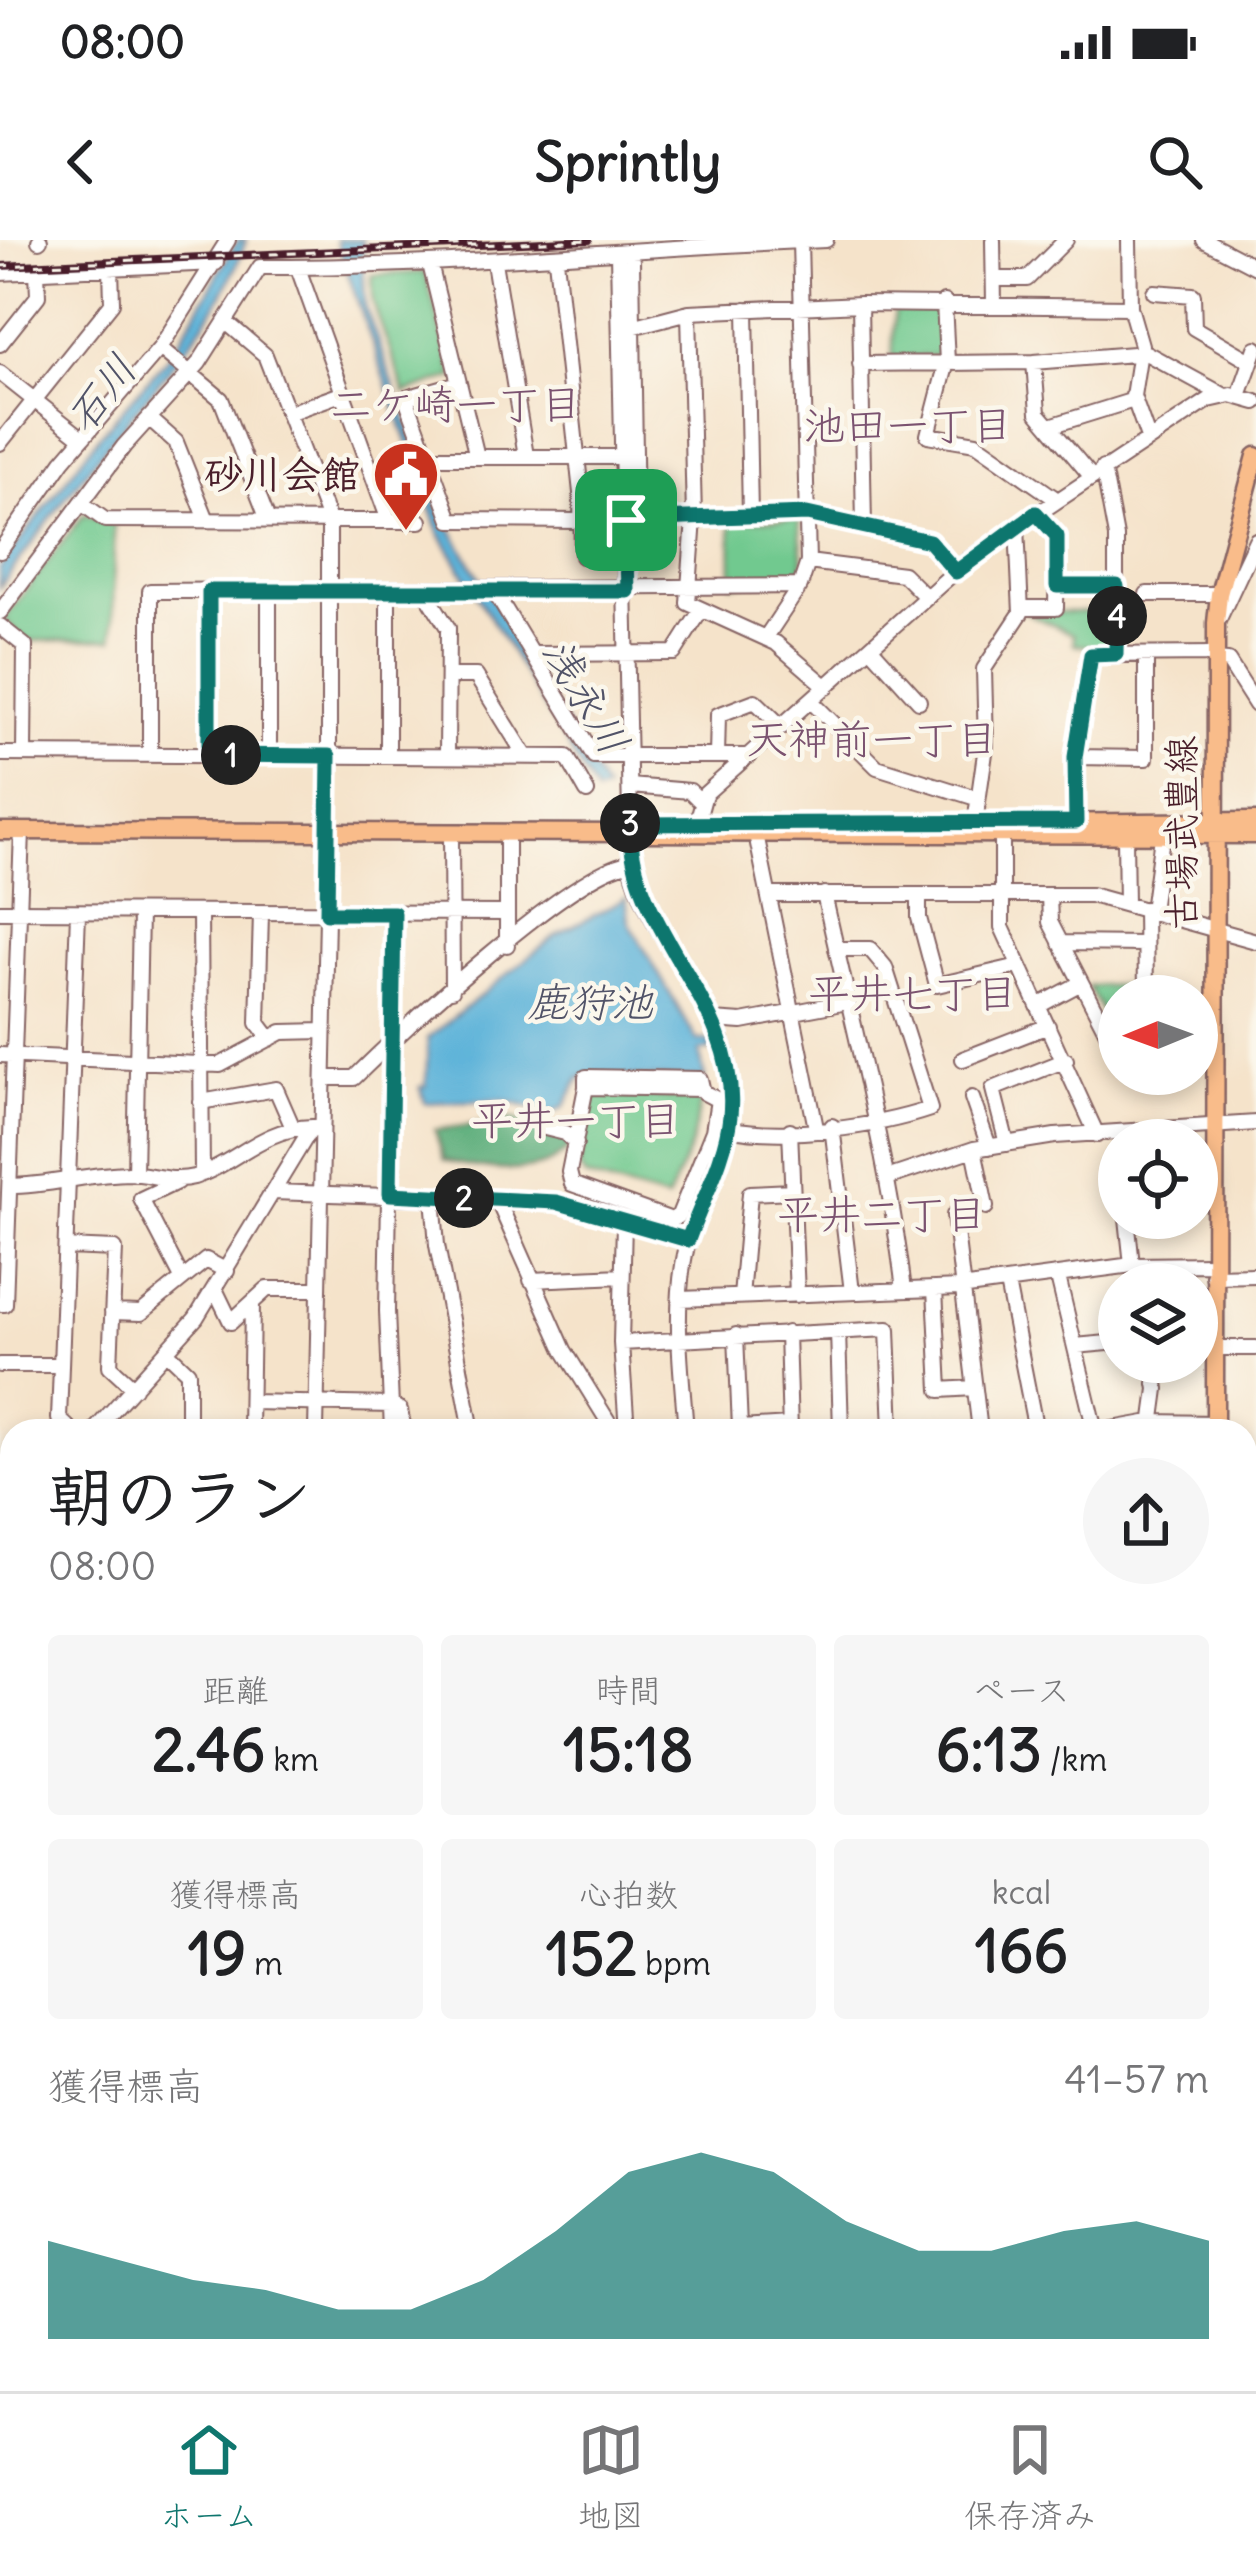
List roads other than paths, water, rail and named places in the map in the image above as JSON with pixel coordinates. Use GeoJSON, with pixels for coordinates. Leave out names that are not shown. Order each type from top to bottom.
{"type":"FeatureCollection","features":[{"type":"Feature","properties":{"kind":"main road","name":"古場武豊線"},"geometry":{"type":"LineString","coordinates":[[1211,975],[1216,623],[1219,594],[1255,463]]}},
{"type":"Feature","properties":{"kind":"main road"},"geometry":{"type":"LineString","coordinates":[[0,820],[451,834],[697,823],[1076,822],[1215,828],[1256,835]]}},
{"type":"Feature","properties":{"kind":"main road"},"geometry":{"type":"LineString","coordinates":[[0,831],[630,829],[1162,837],[1256,820]]}},
{"type":"Feature","properties":{"kind":"main road","name":"古場武豊線"},"geometry":{"type":"LineString","coordinates":[[1211,1383],[1214,1419]]}},
{"type":"Feature","properties":{"kind":"street"},"geometry":{"type":"LineString","coordinates":[[0,551],[82,438],[160,348],[228,240]]}},
{"type":"Feature","properties":{"kind":"street"},"geometry":{"type":"LineString","coordinates":[[0,612],[226,322],[260,268],[625,257],[826,240]]}},
{"type":"Feature","properties":{"kind":"street"},"geometry":{"type":"LineString","coordinates":[[993,240],[994,304]]}},
{"type":"Feature","properties":{"kind":"street"},"geometry":{"type":"LineString","coordinates":[[994,280],[1027,279],[1066,240]]}},
{"type":"Feature","properties":{"kind":"street"},"geometry":{"type":"LineString","coordinates":[[1129,240],[1130,307],[1140,353],[1132,378],[1134,400],[1148,438]]}},
{"type":"Feature","properties":{"kind":"street"},"geometry":{"type":"LineString","coordinates":[[1204,240],[1256,267]]}},
{"type":"Feature","properties":{"kind":"street"},"geometry":{"type":"LineString","coordinates":[[766,637],[800,586],[808,562],[800,241]]}},
{"type":"Feature","properties":{"kind":"street"},"geometry":{"type":"LineString","coordinates":[[625,257],[632,327],[631,863],[656,925],[713,1020],[730,1074],[688,1240],[680,1299],[685,1419]]}},
{"type":"Feature","properties":{"kind":"street"},"geometry":{"type":"LineString","coordinates":[[625,257],[624,457],[631,519]]}},
{"type":"Feature","properties":{"kind":"street"},"geometry":{"type":"LineString","coordinates":[[556,259],[582,556]]}},
{"type":"Feature","properties":{"kind":"street"},"geometry":{"type":"LineString","coordinates":[[494,262],[526,456]]}},
{"type":"Feature","properties":{"kind":"street"},"geometry":{"type":"LineString","coordinates":[[0,273],[216,263]]}},
{"type":"Feature","properties":{"kind":"street"},"geometry":{"type":"LineString","coordinates":[[430,264],[477,457]]}},
{"type":"Feature","properties":{"kind":"street"},"geometry":{"type":"LineString","coordinates":[[0,442],[112,303],[111,268]]}},
{"type":"Feature","properties":{"kind":"street"},"geometry":{"type":"LineString","coordinates":[[298,268],[388,520]]}},
{"type":"Feature","properties":{"kind":"street"},"geometry":{"type":"LineString","coordinates":[[0,344],[38,296],[38,271]]}},
{"type":"Feature","properties":{"kind":"street"},"geometry":{"type":"LineString","coordinates":[[697,823],[700,801],[956,572],[1148,438],[1231,396],[1252,354],[1194,328],[1193,295],[1154,292]]}},
{"type":"Feature","properties":{"kind":"street"},"geometry":{"type":"LineString","coordinates":[[944,302],[947,362],[928,435],[976,443],[1056,499]]}},
{"type":"Feature","properties":{"kind":"street"},"geometry":{"type":"LineString","coordinates":[[632,327],[689,312],[860,304],[1130,307]]}},
{"type":"Feature","properties":{"kind":"street"},"geometry":{"type":"LineString","coordinates":[[860,304],[864,526]]}},
{"type":"Feature","properties":{"kind":"street"},"geometry":{"type":"LineString","coordinates":[[746,309],[750,515]]}},
{"type":"Feature","properties":{"kind":"street"},"geometry":{"type":"LineString","coordinates":[[689,312],[694,518],[688,603],[766,637],[827,687]]}},
{"type":"Feature","properties":{"kind":"street"},"geometry":{"type":"LineString","coordinates":[[226,322],[265,355],[328,520],[329,828],[324,1078],[317,1127],[316,1419]]}},
{"type":"Feature","properties":{"kind":"street"},"geometry":{"type":"LineString","coordinates":[[160,348],[221,399],[268,520]]}},
{"type":"Feature","properties":{"kind":"street"},"geometry":{"type":"LineString","coordinates":[[860,364],[1034,362],[1140,353],[1231,396],[1256,402]]}},
{"type":"Feature","properties":{"kind":"street"},"geometry":{"type":"LineString","coordinates":[[1034,362],[1038,413],[1097,472],[1116,536],[1116,654]]}},
{"type":"Feature","properties":{"kind":"street"},"geometry":{"type":"LineString","coordinates":[[0,373],[82,438]]}},
{"type":"Feature","properties":{"kind":"street"},"geometry":{"type":"LineString","coordinates":[[459,383],[406,398],[451,520],[582,521]]}},
{"type":"Feature","properties":{"kind":"street"},"geometry":{"type":"LineString","coordinates":[[288,413],[344,394]]}},
{"type":"Feature","properties":{"kind":"street"},"geometry":{"type":"LineString","coordinates":[[1050,427],[1134,400]]}},
{"type":"Feature","properties":{"kind":"street"},"geometry":{"type":"LineString","coordinates":[[149,418],[176,442],[206,520]]}},
{"type":"Feature","properties":{"kind":"street"},"geometry":{"type":"LineString","coordinates":[[428,457],[624,457]]}},
{"type":"Feature","properties":{"kind":"street"},"geometry":{"type":"LineString","coordinates":[[83,504],[105,520],[420,521]]}},
{"type":"Feature","properties":{"kind":"street"},"geometry":{"type":"LineString","coordinates":[[1022,608],[1056,608],[1057,536],[1036,513]]}},
{"type":"Feature","properties":{"kind":"street"},"geometry":{"type":"LineString","coordinates":[[631,519],[807,514],[929,541],[956,572]]}},
{"type":"Feature","properties":{"kind":"street"},"geometry":{"type":"LineString","coordinates":[[975,823],[986,746],[984,669],[1006,642],[1022,608],[1017,526]]}},
{"type":"Feature","properties":{"kind":"street"},"geometry":{"type":"LineString","coordinates":[[1216,623],[1241,582],[1256,541]]}},
{"type":"Feature","properties":{"kind":"street"},"geometry":{"type":"LineString","coordinates":[[808,562],[903,574],[926,597]]}},
{"type":"Feature","properties":{"kind":"street"},"geometry":{"type":"LineString","coordinates":[[150,755],[150,591],[628,591],[800,586]]}},
{"type":"Feature","properties":{"kind":"street"},"geometry":{"type":"LineString","coordinates":[[1057,586],[1117,586]]}},
{"type":"Feature","properties":{"kind":"street"},"geometry":{"type":"LineString","coordinates":[[209,591],[209,755]]}},
{"type":"Feature","properties":{"kind":"street"},"geometry":{"type":"LineString","coordinates":[[269,591],[269,756]]}},
{"type":"Feature","properties":{"kind":"street"},"geometry":{"type":"LineString","coordinates":[[388,591],[388,756]]}},
{"type":"Feature","properties":{"kind":"street"},"geometry":{"type":"LineString","coordinates":[[424,591],[448,628],[447,756]]}},
{"type":"Feature","properties":{"kind":"street"},"geometry":{"type":"LineString","coordinates":[[494,591],[594,756]]}},
{"type":"Feature","properties":{"kind":"street"},"geometry":{"type":"LineString","coordinates":[[1147,594],[1219,594]]}},
{"type":"Feature","properties":{"kind":"street"},"geometry":{"type":"LineString","coordinates":[[532,654],[674,653],[700,612]]}},
{"type":"Feature","properties":{"kind":"street"},"geometry":{"type":"LineString","coordinates":[[0,626],[25,646],[24,754]]}},
{"type":"Feature","properties":{"kind":"street"},"geometry":{"type":"LineString","coordinates":[[871,648],[911,698]]}},
{"type":"Feature","properties":{"kind":"street"},"geometry":{"type":"LineString","coordinates":[[1076,822],[1075,757],[1091,655],[1215,657],[1228,661],[1256,705]]}},
{"type":"Feature","properties":{"kind":"street"},"geometry":{"type":"LineString","coordinates":[[1075,757],[1146,758],[1146,655]]}},
{"type":"Feature","properties":{"kind":"street"},"geometry":{"type":"LineString","coordinates":[[448,676],[476,676],[525,755]]}},
{"type":"Feature","properties":{"kind":"street"},"geometry":{"type":"LineString","coordinates":[[717,756],[718,715],[755,700],[782,727]]}},
{"type":"Feature","properties":{"kind":"street"},"geometry":{"type":"LineString","coordinates":[[811,701],[878,767],[976,797]]}},
{"type":"Feature","properties":{"kind":"street"},"geometry":{"type":"LineString","coordinates":[[0,754],[751,756]]}},
{"type":"Feature","properties":{"kind":"street"},"geometry":{"type":"LineString","coordinates":[[567,757],[587,792]]}},
{"type":"Feature","properties":{"kind":"street"},"geometry":{"type":"LineString","coordinates":[[630,786],[690,791],[700,801]]}},
{"type":"Feature","properties":{"kind":"street"},"geometry":{"type":"LineString","coordinates":[[0,1304],[5,1304],[8,1056],[22,831]]}},
{"type":"Feature","properties":{"kind":"street"},"geometry":{"type":"LineString","coordinates":[[507,833],[507,945]]}},
{"type":"Feature","properties":{"kind":"street"},"geometry":{"type":"LineString","coordinates":[[451,834],[452,990]]}},
{"type":"Feature","properties":{"kind":"street"},"geometry":{"type":"LineString","coordinates":[[757,834],[792,1012],[824,1127],[852,1292]]}},
{"type":"Feature","properties":{"kind":"street"},"geometry":{"type":"LineString","coordinates":[[890,1177],[982,1148],[1097,1135],[1002,927],[1002,834]]}},
{"type":"Feature","properties":{"kind":"street"},"geometry":{"type":"LineString","coordinates":[[1124,837],[1126,904]]}},
{"type":"Feature","properties":{"kind":"street"},"geometry":{"type":"LineString","coordinates":[[1145,975],[1148,910],[1162,837]]}},
{"type":"Feature","properties":{"kind":"street"},"geometry":{"type":"LineString","coordinates":[[324,1078],[354,1078],[507,945],[609,866],[631,863]]}},
{"type":"Feature","properties":{"kind":"street"},"geometry":{"type":"LineString","coordinates":[[824,894],[872,1123],[890,1177],[904,1290]]}},
{"type":"Feature","properties":{"kind":"street"},"geometry":{"type":"LineString","coordinates":[[770,895],[1091,895],[1256,941]]}},
{"type":"Feature","properties":{"kind":"street"},"geometry":{"type":"LineString","coordinates":[[919,895],[919,918],[937,985],[1019,966]]}},
{"type":"Feature","properties":{"kind":"street"},"geometry":{"type":"LineString","coordinates":[[1049,895],[1049,922],[1098,1016]]}},
{"type":"Feature","properties":{"kind":"street"},"geometry":{"type":"LineString","coordinates":[[0,911],[507,913]]}},
{"type":"Feature","properties":{"kind":"street"},"geometry":{"type":"LineString","coordinates":[[59,1419],[78,913]]}},
{"type":"Feature","properties":{"kind":"street"},"geometry":{"type":"LineString","coordinates":[[135,1174],[140,913]]}},
{"type":"Feature","properties":{"kind":"street"},"geometry":{"type":"LineString","coordinates":[[200,913],[202,1174]]}},
{"type":"Feature","properties":{"kind":"street"},"geometry":{"type":"LineString","coordinates":[[261,913],[257,1023],[269,1039]]}},
{"type":"Feature","properties":{"kind":"street"},"geometry":{"type":"LineString","coordinates":[[392,1419],[387,1311],[394,913]]}},
{"type":"Feature","properties":{"kind":"street"},"geometry":{"type":"LineString","coordinates":[[1060,943],[1144,944]]}},
{"type":"Feature","properties":{"kind":"street"},"geometry":{"type":"LineString","coordinates":[[722,1118],[755,1133],[872,1123],[930,1109],[886,967],[870,949],[836,949]]}},
{"type":"Feature","properties":{"kind":"street"},"geometry":{"type":"LineString","coordinates":[[1038,1006],[1081,983]]}},
{"type":"Feature","properties":{"kind":"street"},"geometry":{"type":"LineString","coordinates":[[713,1020],[742,1022],[847,1002]]}},
{"type":"Feature","properties":{"kind":"street"},"geometry":{"type":"LineString","coordinates":[[963,1059],[1048,1026]]}},
{"type":"Feature","properties":{"kind":"street"},"geometry":{"type":"LineString","coordinates":[[8,1056],[220,1065],[282,1032],[324,1031]]}},
{"type":"Feature","properties":{"kind":"street"},"geometry":{"type":"LineString","coordinates":[[1007,1144],[993,1088],[1066,1060]]}},
{"type":"Feature","properties":{"kind":"street"},"geometry":{"type":"LineString","coordinates":[[586,1077],[700,1089],[718,1100],[722,1118],[674,1220],[572,1184],[576,1143],[586,1077]]}},
{"type":"Feature","properties":{"kind":"street"},"geometry":{"type":"LineString","coordinates":[[201,1102],[276,1089],[292,1128]]}},
{"type":"Feature","properties":{"kind":"street"},"geometry":{"type":"LineString","coordinates":[[972,1098],[986,1207]]}},
{"type":"Feature","properties":{"kind":"street"},"geometry":{"type":"LineString","coordinates":[[1218,1125],[1256,1124]]}},
{"type":"Feature","properties":{"kind":"street"},"geometry":{"type":"LineString","coordinates":[[182,1278],[140,1198],[202,1174],[245,1147],[292,1128],[317,1127]]}},
{"type":"Feature","properties":{"kind":"street"},"geometry":{"type":"LineString","coordinates":[[109,1419],[168,1353],[215,1289],[317,1127]]}},
{"type":"Feature","properties":{"kind":"street"},"geometry":{"type":"LineString","coordinates":[[545,1128],[565,1133],[576,1143]]}},
{"type":"Feature","properties":{"kind":"street"},"geometry":{"type":"LineString","coordinates":[[790,1130],[797,1294]]}},
{"type":"Feature","properties":{"kind":"street"},"geometry":{"type":"LineString","coordinates":[[10,1186],[135,1174],[181,1180]]}},
{"type":"Feature","properties":{"kind":"street"},"geometry":{"type":"LineString","coordinates":[[741,1297],[750,1193],[793,1191]]}},
{"type":"Feature","properties":{"kind":"street"},"geometry":{"type":"LineString","coordinates":[[273,1192],[556,1202],[688,1240]]}},
{"type":"Feature","properties":{"kind":"street"},"geometry":{"type":"LineString","coordinates":[[433,1196],[437,1245],[470,1419]]}},
{"type":"Feature","properties":{"kind":"street"},"geometry":{"type":"LineString","coordinates":[[497,1199],[576,1372],[606,1419]]}},
{"type":"Feature","properties":{"kind":"street"},"geometry":{"type":"LineString","coordinates":[[954,1215],[978,1419]]}},
{"type":"Feature","properties":{"kind":"street"},"geometry":{"type":"LineString","coordinates":[[624,1222],[621,1343],[626,1419]]}},
{"type":"Feature","properties":{"kind":"street"},"geometry":{"type":"LineString","coordinates":[[66,1247],[115,1250],[110,1366],[134,1388]]}},
{"type":"Feature","properties":{"kind":"street"},"geometry":{"type":"LineString","coordinates":[[112,1312],[141,1313],[206,1259],[227,1271]]}},
{"type":"Feature","properties":{"kind":"street"},"geometry":{"type":"LineString","coordinates":[[1218,1270],[1256,1275]]}},
{"type":"Feature","properties":{"kind":"street"},"geometry":{"type":"LineString","coordinates":[[680,1299],[961,1288],[1098,1271]]}},
{"type":"Feature","properties":{"kind":"street"},"geometry":{"type":"LineString","coordinates":[[531,1280],[622,1276]]}},
{"type":"Feature","properties":{"kind":"street"},"geometry":{"type":"LineString","coordinates":[[1058,1277],[1095,1419]]}},
{"type":"Feature","properties":{"kind":"street"},"geometry":{"type":"LineString","coordinates":[[1007,1283],[1034,1419]]}},
{"type":"Feature","properties":{"kind":"street"},"geometry":{"type":"LineString","coordinates":[[215,1289],[231,1322],[267,1289],[318,1289]]}},
{"type":"Feature","properties":{"kind":"street"},"geometry":{"type":"LineString","coordinates":[[935,1289],[940,1390],[974,1388]]}},
{"type":"Feature","properties":{"kind":"street"},"geometry":{"type":"LineString","coordinates":[[250,1419],[252,1303]]}},
{"type":"Feature","properties":{"kind":"street"},"geometry":{"type":"LineString","coordinates":[[621,1343],[888,1329],[892,1419]]}},
{"type":"Feature","properties":{"kind":"street"},"geometry":{"type":"LineString","coordinates":[[838,1331],[841,1419]]}},
{"type":"Feature","properties":{"kind":"street"},"geometry":{"type":"LineString","coordinates":[[787,1333],[790,1419]]}},
{"type":"Feature","properties":{"kind":"street"},"geometry":{"type":"LineString","coordinates":[[736,1335],[740,1419]]}},
{"type":"Feature","properties":{"kind":"street"},"geometry":{"type":"LineString","coordinates":[[1075,1346],[1098,1344]]}},
{"type":"Feature","properties":{"kind":"street"},"geometry":{"type":"LineString","coordinates":[[1218,1344],[1256,1348]]}},
{"type":"Feature","properties":{"kind":"street"},"geometry":{"type":"LineString","coordinates":[[168,1353],[188,1372],[188,1419]]}},
{"type":"Feature","properties":{"kind":"street"},"geometry":{"type":"LineString","coordinates":[[0,1365],[61,1365]]}},
{"type":"Feature","properties":{"kind":"street"},"geometry":{"type":"LineString","coordinates":[[1153,1419],[1156,1383]]}},
{"type":"Feature","properties":{"kind":"street"},"geometry":{"type":"LineString","coordinates":[[251,1402],[392,1405],[400,1410],[402,1419]]}},
{"type":"Feature","properties":{"kind":"water"},"geometry":{"type":"Polygon","coordinates":[[[238,240],[246,240],[209,315],[0,587],[0,568],[95,441],[174,350],[238,240]]]}},
{"type":"Feature","properties":{"kind":"water"},"geometry":{"type":"Polygon","coordinates":[[[336,240],[362,240],[365,306],[437,505],[605,791],[596,794],[439,532],[336,240]]]}},
{"type":"Feature","properties":{"kind":"water","name":"鹿狩池"},"geometry":{"type":"Polygon","coordinates":[[[626,898],[629,922],[697,1041],[709,1041],[712,1050],[699,1051],[705,1078],[580,1077],[564,1107],[551,1113],[502,1100],[425,1103],[420,1087],[426,1086],[428,1038],[555,936],[626,898]]]}},
{"type":"Feature","properties":{"kind":"railway"},"geometry":{"type":"LineString","coordinates":[[0,266],[589,240]]}},
{"type":"Feature","properties":{"kind":"place","name":"砂川会館"},"geometry":{"type":"Point","coordinates":[406,533]}},
{"type":"Feature","properties":{"kind":"district","name":"二ケ崎一丁目"},"geometry":{"type":"Point","coordinates":[456,404]}},
{"type":"Feature","properties":{"kind":"district","name":"池田一丁目"},"geometry":{"type":"Point","coordinates":[908,425]}},
{"type":"Feature","properties":{"kind":"district","name":"天神前一丁目"},"geometry":{"type":"Point","coordinates":[872,739]}},
{"type":"Feature","properties":{"kind":"district","name":"平井七丁目"},"geometry":{"type":"Point","coordinates":[913,993]}},
{"type":"Feature","properties":{"kind":"district","name":"平井一丁目"},"geometry":{"type":"Point","coordinates":[576,1120]}},
{"type":"Feature","properties":{"kind":"district","name":"平井二丁目"},"geometry":{"type":"Point","coordinates":[882,1214]}},
{"type":"Feature","properties":{"kind":"water label","name":"石川"},"geometry":{"type":"Point","coordinates":[101,393]}},
{"type":"Feature","properties":{"kind":"water label","name":"浅永川"},"geometry":{"type":"Point","coordinates":[586,696]}}]}
